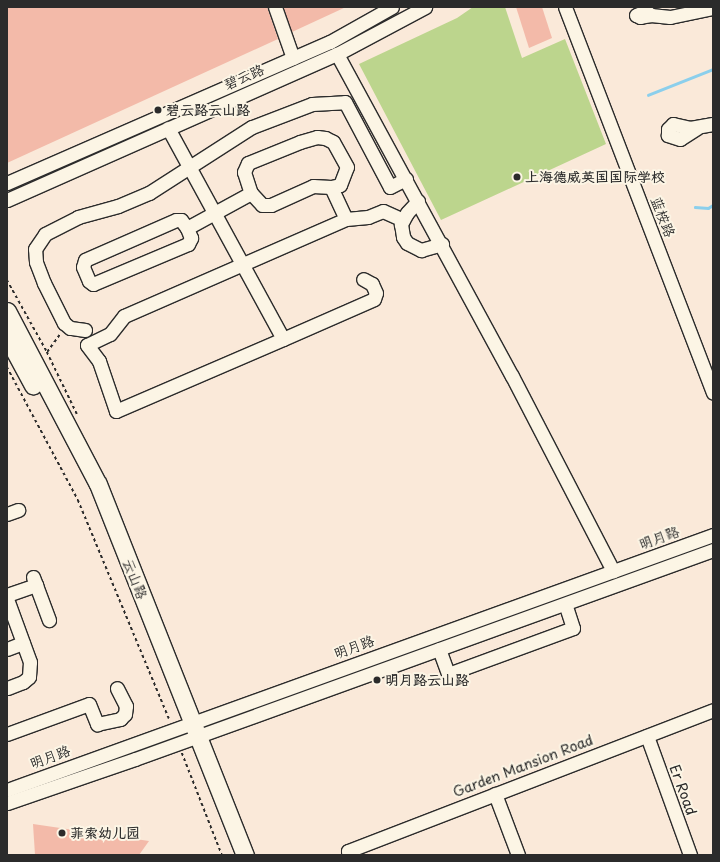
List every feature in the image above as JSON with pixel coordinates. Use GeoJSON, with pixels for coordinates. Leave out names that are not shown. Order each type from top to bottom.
{"type":"FeatureCollection","features":[{"type":"Feature","properties":{"kind":"main road","name":"云山路"},"geometry":{"type":"LineString","coordinates":[[7,311],[98,484],[186,732],[232,855]]}},
{"type":"Feature","properties":{"kind":"main road","name":"云山路"},"geometry":{"type":"LineString","coordinates":[[7,338],[88,489],[186,732],[245,855]]}},
{"type":"Feature","properties":{"kind":"street"},"geometry":{"type":"LineString","coordinates":[[275,7],[293,58]]}},
{"type":"Feature","properties":{"kind":"street","name":"碧云路"},"geometry":{"type":"LineString","coordinates":[[7,183],[330,42],[392,7]]}},
{"type":"Feature","properties":{"kind":"street","name":"碧云路"},"geometry":{"type":"LineString","coordinates":[[7,200],[337,54],[425,7]]}},
{"type":"Feature","properties":{"kind":"street","name":"蓝桉路"},"geometry":{"type":"LineString","coordinates":[[565,7],[713,393]]}},
{"type":"Feature","properties":{"kind":"street"},"geometry":{"type":"LineString","coordinates":[[651,15],[670,17],[713,8]]}},
{"type":"Feature","properties":{"kind":"street"},"geometry":{"type":"LineString","coordinates":[[337,54],[442,244],[613,571]]}},
{"type":"Feature","properties":{"kind":"street"},"geometry":{"type":"LineString","coordinates":[[85,330],[70,328],[64,323],[36,262],[35,249],[45,234],[78,217],[118,206],[149,193],[252,127],[312,104],[345,102],[358,92]]}},
{"type":"Feature","properties":{"kind":"street"},"geometry":{"type":"LineString","coordinates":[[345,102],[390,187],[406,179]]}},
{"type":"Feature","properties":{"kind":"street"},"geometry":{"type":"LineString","coordinates":[[697,128],[713,124]]}},
{"type":"Feature","properties":{"kind":"street"},"geometry":{"type":"LineString","coordinates":[[168,128],[283,339]]}},
{"type":"Feature","properties":{"kind":"street"},"geometry":{"type":"LineString","coordinates":[[317,137],[333,142],[347,167],[340,185],[331,187],[313,186],[271,205],[262,205],[251,193],[244,172],[248,163],[317,137]]}},
{"type":"Feature","properties":{"kind":"street"},"geometry":{"type":"LineString","coordinates":[[331,187],[346,219]]}},
{"type":"Feature","properties":{"kind":"street"},"geometry":{"type":"LineString","coordinates":[[187,228],[215,215],[251,193]]}},
{"type":"Feature","properties":{"kind":"street"},"geometry":{"type":"LineString","coordinates":[[418,201],[401,224],[403,237],[414,248],[428,250],[442,244]]}},
{"type":"Feature","properties":{"kind":"street"},"geometry":{"type":"LineString","coordinates":[[364,279],[372,284],[376,293],[374,299],[116,411],[99,361],[87,345],[110,334],[124,316],[346,219],[368,217],[383,211],[403,220]]}},
{"type":"Feature","properties":{"kind":"street"},"geometry":{"type":"LineString","coordinates":[[176,220],[180,220],[187,228],[191,238],[188,244],[92,284],[89,281],[83,266],[85,260],[176,220]]}},
{"type":"Feature","properties":{"kind":"street","name":"明月路"},"geometry":{"type":"LineString","coordinates":[[7,803],[186,732],[613,571],[713,535]]}},
{"type":"Feature","properties":{"kind":"street","name":"明月路"},"geometry":{"type":"LineString","coordinates":[[7,790],[439,649],[713,550]]}},
{"type":"Feature","properties":{"kind":"street"},"geometry":{"type":"LineString","coordinates":[[7,688],[24,682],[28,677],[30,662],[8,602],[35,581],[49,620]]}},
{"type":"Feature","properties":{"kind":"street"},"geometry":{"type":"LineString","coordinates":[[439,649],[448,674],[573,628],[565,604]]}},
{"type":"Feature","properties":{"kind":"street"},"geometry":{"type":"LineString","coordinates":[[7,648],[23,643]]}},
{"type":"Feature","properties":{"kind":"street"},"geometry":{"type":"LineString","coordinates":[[7,734],[89,704],[97,724],[120,719],[126,714],[126,706],[116,688]]}},
{"type":"Feature","properties":{"kind":"street","name":"Garden Mansion Road"},"geometry":{"type":"LineString","coordinates":[[350,855],[348,851],[713,710]]}},
{"type":"Feature","properties":{"kind":"street","name":"Er Road"},"geometry":{"type":"LineString","coordinates":[[646,736],[690,855]]}},
{"type":"Feature","properties":{"kind":"street"},"geometry":{"type":"LineString","coordinates":[[495,794],[518,855]]}},
{"type":"Feature","properties":{"kind":"path"},"geometry":{"type":"LineString","coordinates":[[47,352],[60,334],[64,323]]}},
{"type":"Feature","properties":{"kind":"path"},"geometry":{"type":"LineString","coordinates":[[7,367],[78,500],[186,732],[222,855]]}},
{"type":"Feature","properties":{"kind":"green space"},"geometry":{"type":"Polygon","coordinates":[[[473,7],[505,7],[522,58],[565,39],[606,144],[441,220],[359,64],[457,18],[473,7]]]}},
{"type":"Feature","properties":{"kind":"building"},"geometry":{"type":"Polygon","coordinates":[[[7,7],[267,7],[278,39],[7,163],[7,7]]]}},
{"type":"Feature","properties":{"kind":"building"},"geometry":{"type":"Polygon","coordinates":[[[283,7],[346,7],[292,32],[283,7]]]}},
{"type":"Feature","properties":{"kind":"building"},"geometry":{"type":"Polygon","coordinates":[[[516,7],[542,7],[552,38],[529,48],[516,7]]]}},
{"type":"Feature","properties":{"kind":"building","name":"菲索幼儿园"},"geometry":{"type":"Polygon","coordinates":[[[33,824],[149,841],[139,855],[35,855],[33,824]]]}},
{"type":"Feature","properties":{"kind":"waterway"},"geometry":{"type":"LineString","coordinates":[[648,95],[713,69]]}},
{"type":"Feature","properties":{"kind":"waterway"},"geometry":{"type":"LineString","coordinates":[[695,207],[708,208],[713,205]]}},
{"type":"Feature","properties":{"kind":"place","name":"碧云路云山路"},"geometry":{"type":"Point","coordinates":[158,110]}},
{"type":"Feature","properties":{"kind":"place","name":"上海德威英国国际学校"},"geometry":{"type":"Point","coordinates":[517,177]}},
{"type":"Feature","properties":{"kind":"place","name":"明月路云山路"},"geometry":{"type":"Point","coordinates":[377,680]}},
{"type":"Feature","properties":{"kind":"place","name":"菲索幼儿园"},"geometry":{"type":"Point","coordinates":[62,833]}}]}
